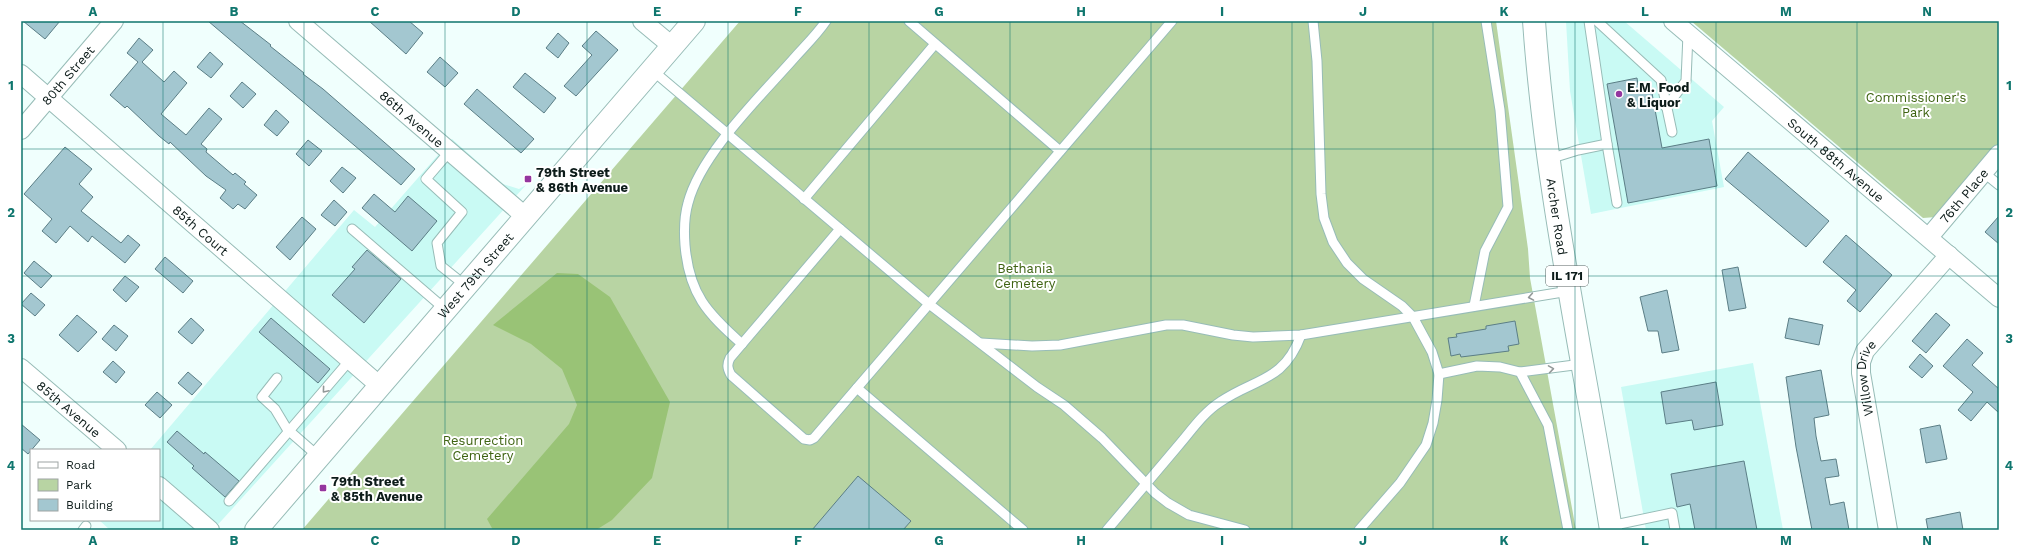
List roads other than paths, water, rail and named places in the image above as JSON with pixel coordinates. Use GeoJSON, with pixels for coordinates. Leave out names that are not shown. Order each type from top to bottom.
{"type":"FeatureCollection","features":[{"type":"Feature","properties":{"kind":"main road","name":"West 79th Street"},"geometry":{"type":"LineString","coordinates":[[256,530],[694,21]]}},
{"type":"Feature","properties":{"kind":"main road","name":"Archer Road"},"geometry":{"type":"LineString","coordinates":[[1534,21],[1538,78],[1548,159],[1569,291],[1611,528]]}},
{"type":"Feature","properties":{"kind":"street","name":"80th Street"},"geometry":{"type":"LineString","coordinates":[[21,130],[114,21]]}},
{"type":"Feature","properties":{"kind":"street","name":"86th Avenue"},"geometry":{"type":"LineString","coordinates":[[298,21],[526,216]]}},
{"type":"Feature","properties":{"kind":"street"},"geometry":{"type":"LineString","coordinates":[[642,21],[672,46]]}},
{"type":"Feature","properties":{"kind":"street","name":"South 88th Avenue"},"geometry":{"type":"LineString","coordinates":[[1673,21],[1949,255],[1998,294]]}},
{"type":"Feature","properties":{"kind":"street","name":"85th Court"},"geometry":{"type":"LineString","coordinates":[[21,74],[380,386]]}},
{"type":"Feature","properties":{"kind":"street","name":"76th Place"},"geometry":{"type":"LineString","coordinates":[[1929,237],[1999,154]]}},
{"type":"Feature","properties":{"kind":"street","name":"Willow Drive"},"geometry":{"type":"LineString","coordinates":[[1888,530],[1861,372],[1861,362],[1866,351],[1949,255]]}},
{"type":"Feature","properties":{"kind":"street","name":"85th Avenue"},"geometry":{"type":"LineString","coordinates":[[21,368],[115,449]]}},
{"type":"Feature","properties":{"kind":"street"},"geometry":{"type":"LineString","coordinates":[[160,487],[210,530]]}},
{"type":"Feature","properties":{"kind":"lane"},"geometry":{"type":"LineString","coordinates":[[909,21],[1060,151]]}},
{"type":"Feature","properties":{"kind":"lane"},"geometry":{"type":"LineString","coordinates":[[840,229],[730,358],[728,370],[804,438],[810,440],[814,438],[1172,21]]}},
{"type":"Feature","properties":{"kind":"lane"},"geometry":{"type":"LineString","coordinates":[[1313,21],[1317,61],[1321,194],[1324,218],[1333,242],[1347,263],[1363,279],[1402,306],[1413,317],[1432,352],[1438,374],[1434,416],[1426,445],[1400,483],[1359,530]]}},
{"type":"Feature","properties":{"kind":"lane"},"geometry":{"type":"LineString","coordinates":[[1474,306],[1485,250],[1508,207],[1500,110],[1486,21]]}},
{"type":"Feature","properties":{"kind":"lane"},"geometry":{"type":"LineString","coordinates":[[1589,21],[1617,203]]}},
{"type":"Feature","properties":{"kind":"lane"},"geometry":{"type":"LineString","coordinates":[[1596,21],[1661,80],[1672,132]]}},
{"type":"Feature","properties":{"kind":"lane"},"geometry":{"type":"LineString","coordinates":[[742,344],[719,323],[702,302],[691,282],[687,261],[684,229],[687,204],[695,183],[707,162],[728,134],[826,22]]}},
{"type":"Feature","properties":{"kind":"lane"},"geometry":{"type":"LineString","coordinates":[[1666,107],[1686,81],[1688,34]]}},
{"type":"Feature","properties":{"kind":"lane"},"geometry":{"type":"LineString","coordinates":[[804,199],[935,44]]}},
{"type":"Feature","properties":{"kind":"lane"},"geometry":{"type":"LineString","coordinates":[[652,70],[929,304],[1084,422],[1146,484],[1168,503],[1189,515],[1245,530]]}},
{"type":"Feature","properties":{"kind":"lane"},"geometry":{"type":"LineString","coordinates":[[1548,159],[1578,150],[1607,144]]}},
{"type":"Feature","properties":{"kind":"lane"},"geometry":{"type":"LineString","coordinates":[[450,151],[426,179],[462,212],[437,243],[441,266],[466,286]]}},
{"type":"Feature","properties":{"kind":"lane"},"geometry":{"type":"LineString","coordinates":[[1984,172],[1999,185]]}},
{"type":"Feature","properties":{"kind":"lane"},"geometry":{"type":"LineString","coordinates":[[352,230],[446,310]]}},
{"type":"Feature","properties":{"kind":"lane"},"geometry":{"type":"LineString","coordinates":[[981,343],[1032,346],[1060,345],[1166,325],[1183,325],[1233,335],[1253,337],[1301,335],[1569,291]]}},
{"type":"Feature","properties":{"kind":"lane"},"geometry":{"type":"LineString","coordinates":[[1107,530],[1206,414],[1229,396],[1260,382],[1284,366],[1296,350],[1301,335]]}},
{"type":"Feature","properties":{"kind":"lane"},"geometry":{"type":"LineString","coordinates":[[229,501],[290,432],[350,360]]}},
{"type":"Feature","properties":{"kind":"lane"},"geometry":{"type":"LineString","coordinates":[[1438,374],[1477,366],[1500,367],[1520,372],[1582,364]]}},
{"type":"Feature","properties":{"kind":"lane"},"geometry":{"type":"LineString","coordinates":[[1520,372],[1548,425],[1568,530]]}},
{"type":"Feature","properties":{"kind":"lane"},"geometry":{"type":"LineString","coordinates":[[277,378],[262,397],[275,409],[290,432],[320,457]]}},
{"type":"Feature","properties":{"kind":"lane"},"geometry":{"type":"LineString","coordinates":[[857,388],[1023,530]]}},
{"type":"Feature","properties":{"kind":"lane"},"geometry":{"type":"LineString","coordinates":[[1611,528],[1672,512],[1675,530]]}},
{"type":"Feature","properties":{"kind":"place","name":"E.M. Food & Liquor"},"geometry":{"type":"Point","coordinates":[1619,94]}},
{"type":"Feature","properties":{"kind":"place","name":"79th Street & 86th Avenue"},"geometry":{"type":"Point","coordinates":[528,179]}},
{"type":"Feature","properties":{"kind":"place","name":"79th Street & 85th Avenue"},"geometry":{"type":"Point","coordinates":[323,488]}},
{"type":"Feature","properties":{"kind":"park label","name":"Commissioner's Park"},"geometry":{"type":"Point","coordinates":[1916,104]}},
{"type":"Feature","properties":{"kind":"park label","name":"Bethania Cemetery"},"geometry":{"type":"Point","coordinates":[1025,276]}},
{"type":"Feature","properties":{"kind":"park label","name":"Resurrection Cemetery"},"geometry":{"type":"Point","coordinates":[483,448]}}]}
